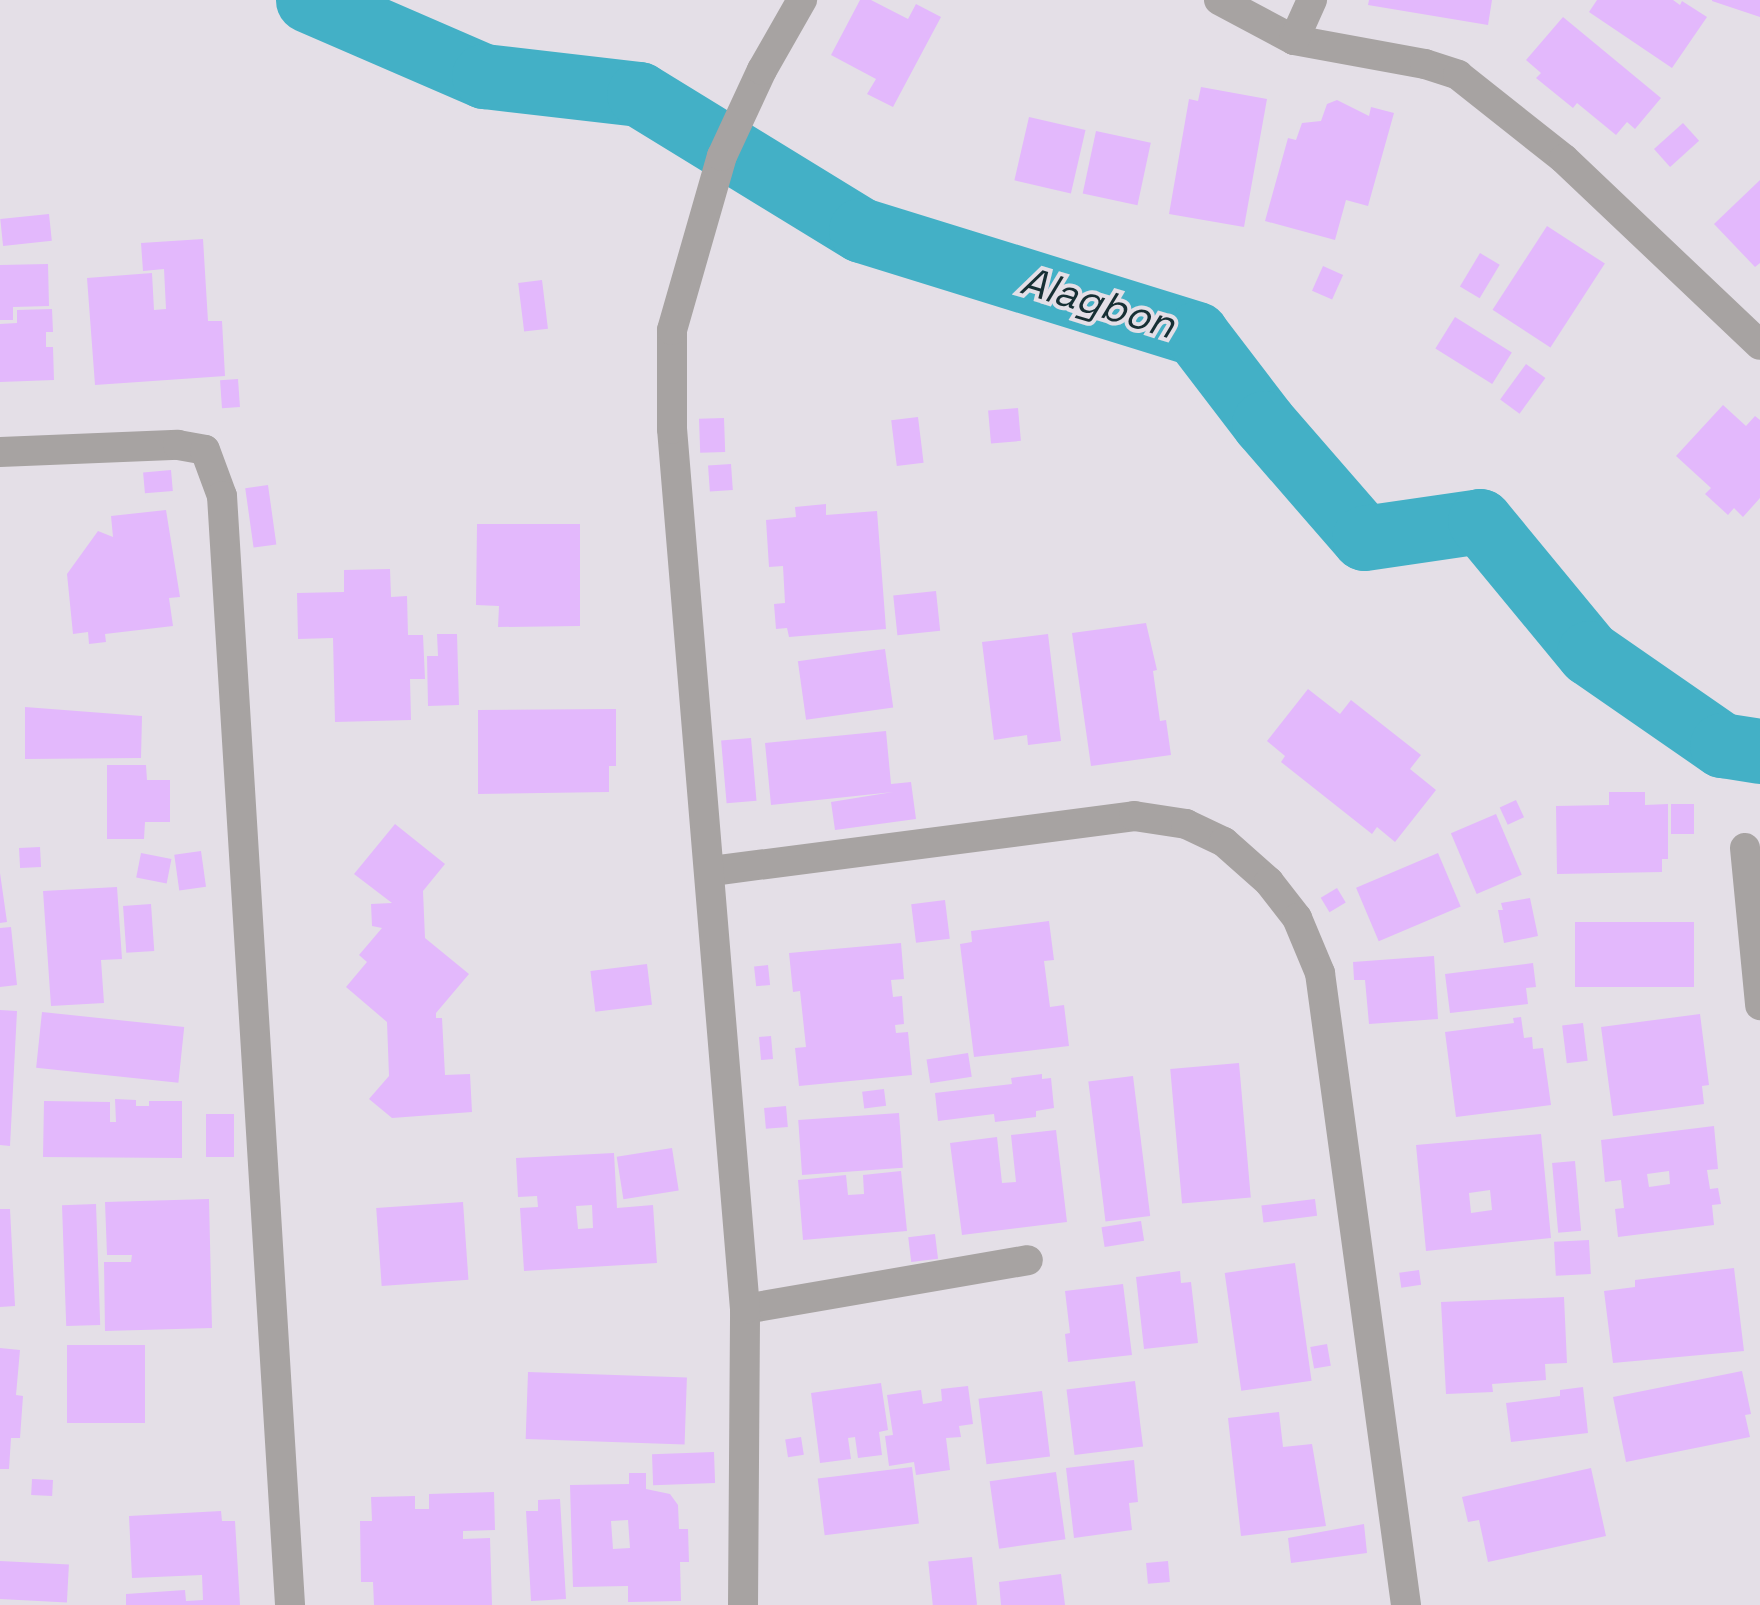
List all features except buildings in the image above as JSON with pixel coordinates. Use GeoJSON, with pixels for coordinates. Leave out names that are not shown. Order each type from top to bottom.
{"type":"FeatureCollection","features":[{"type":"Feature","properties":{"kind":"street"},"geometry":{"type":"LineString","coordinates":[[743,1605],[746,1309],[672,429],[672,330],[722,156],[762,70],[802,0]]}},
{"type":"Feature","properties":{"kind":"street"},"geometry":{"type":"LineString","coordinates":[[1218,0],[1294,40],[1425,64],[1458,75],[1564,158],[1760,345]]}},
{"type":"Feature","properties":{"kind":"street"},"geometry":{"type":"LineString","coordinates":[[1294,40],[1312,0]]}},
{"type":"Feature","properties":{"kind":"street"},"geometry":{"type":"LineString","coordinates":[[0,452],[178,445],[205,450],[222,496],[290,1605]]}},
{"type":"Feature","properties":{"kind":"street"},"geometry":{"type":"LineString","coordinates":[[712,871],[1134,816],[1186,824],[1212,836],[1269,882],[1297,918],[1320,973],[1406,1605]]}},
{"type":"Feature","properties":{"kind":"street"},"geometry":{"type":"LineString","coordinates":[[1745,848],[1760,1005]]}},
{"type":"Feature","properties":{"kind":"street"},"geometry":{"type":"LineString","coordinates":[[746,1309],[1028,1260]]}},
{"type":"Feature","properties":{"kind":"waterway","name":"Alagbon"},"geometry":{"type":"LineString","coordinates":[[308,0],[484,76],[639,94],[861,230],[1196,334],[1264,423],[1364,538],[1480,521],[1589,653],[1722,745],[1760,751]]}}]}
